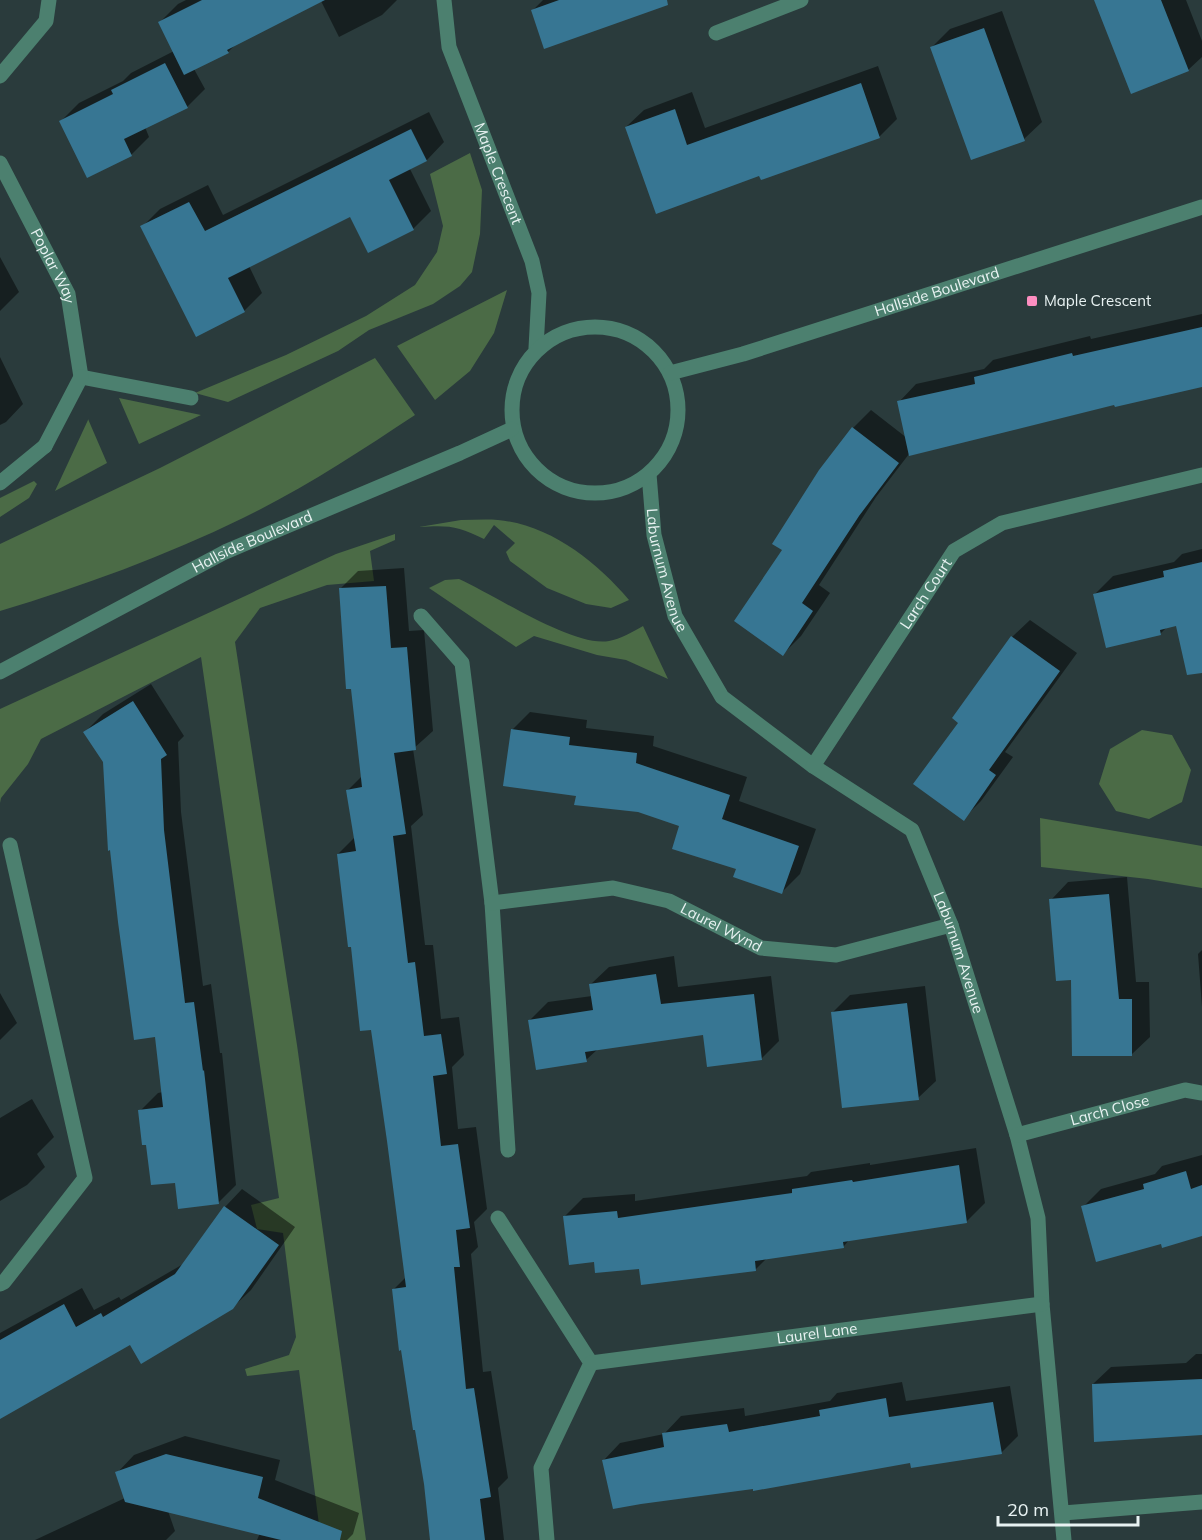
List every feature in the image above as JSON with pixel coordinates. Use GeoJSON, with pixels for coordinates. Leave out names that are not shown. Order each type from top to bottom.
{"type":"FeatureCollection","features":[{"type":"Feature","properties":{"kind":"street"},"geometry":{"type":"LineString","coordinates":[[0,76],[46,21],[49,0]]}},
{"type":"Feature","properties":{"kind":"street","name":"Maple Crescent"},"geometry":{"type":"LineString","coordinates":[[444,0],[449,47],[532,261],[539,293],[536,348]]}},
{"type":"Feature","properties":{"kind":"street"},"geometry":{"type":"LineString","coordinates":[[716,33],[801,0]]}},
{"type":"Feature","properties":{"kind":"street","name":"Poplar Way"},"geometry":{"type":"LineString","coordinates":[[0,163],[68,294],[81,377]]}},
{"type":"Feature","properties":{"kind":"street","name":"Hallside Boulevard"},"geometry":{"type":"LineString","coordinates":[[670,374],[743,354],[1202,207]]}},
{"type":"Feature","properties":{"kind":"street"},"geometry":{"type":"LineString","coordinates":[[575,327],[622,330],[653,350],[670,374],[676,392],[677,422],[663,459],[649,474],[605,493],[567,489],[536,470],[512,429],[510,398],[536,348],[575,327]]}},
{"type":"Feature","properties":{"kind":"street"},"geometry":{"type":"LineString","coordinates":[[0,483],[45,446],[81,377],[191,399]]}},
{"type":"Feature","properties":{"kind":"street","name":"Hallside Boulevard"},"geometry":{"type":"LineString","coordinates":[[0,672],[225,552],[512,429]]}},
{"type":"Feature","properties":{"kind":"street","name":"Laburnum Avenue"},"geometry":{"type":"LineString","coordinates":[[649,474],[654,535],[675,616],[722,697],[813,766],[912,830],[951,925],[1017,1135],[1038,1218],[1042,1304],[1064,1540]]}},
{"type":"Feature","properties":{"kind":"street","name":"Larch Court"},"geometry":{"type":"LineString","coordinates":[[813,766],[954,550],[1002,523],[1202,475]]}},
{"type":"Feature","properties":{"kind":"street"},"geometry":{"type":"LineString","coordinates":[[421,616],[462,663],[492,903],[508,1150]]}},
{"type":"Feature","properties":{"kind":"street"},"geometry":{"type":"LineString","coordinates":[[0,1284],[85,1178],[10,845]]}},
{"type":"Feature","properties":{"kind":"street","name":"Laurel Wynd"},"geometry":{"type":"LineString","coordinates":[[492,903],[613,888],[669,901],[761,948],[836,955],[951,925]]}},
{"type":"Feature","properties":{"kind":"street","name":"Larch Close"},"geometry":{"type":"LineString","coordinates":[[1017,1135],[1185,1090],[1202,1093]]}},
{"type":"Feature","properties":{"kind":"street"},"geometry":{"type":"LineString","coordinates":[[498,1218],[591,1363],[541,1468],[547,1540]]}},
{"type":"Feature","properties":{"kind":"street","name":"Laurel Lane"},"geometry":{"type":"LineString","coordinates":[[591,1363],[1042,1304]]}},
{"type":"Feature","properties":{"kind":"street"},"geometry":{"type":"LineString","coordinates":[[1063,1513],[1202,1502]]}},
{"type":"Feature","properties":{"kind":"green space"},"geometry":{"type":"Polygon","coordinates":[[[470,153],[482,190],[480,234],[472,272],[460,286],[433,304],[369,330],[338,351],[228,402],[195,393],[286,355],[366,316],[415,285],[437,252],[443,226],[430,174],[470,153]]]}},
{"type":"Feature","properties":{"kind":"green space"},"geometry":{"type":"Polygon","coordinates":[[[507,290],[494,333],[470,371],[435,400],[397,346],[507,290]]]}},
{"type":"Feature","properties":{"kind":"green space"},"geometry":{"type":"Polygon","coordinates":[[[375,358],[415,415],[309,482],[243,518],[123,569],[0,611],[0,544],[160,468],[375,358]]]}},
{"type":"Feature","properties":{"kind":"green space"},"geometry":{"type":"Polygon","coordinates":[[[119,398],[201,415],[139,444],[119,398]]]}},
{"type":"Feature","properties":{"kind":"green space"},"geometry":{"type":"Polygon","coordinates":[[[88,420],[107,463],[55,491],[88,420]]]}},
{"type":"Feature","properties":{"kind":"green space"},"geometry":{"type":"Polygon","coordinates":[[[34,481],[37,484],[29,498],[0,517],[0,498],[34,481]]]}},
{"type":"Feature","properties":{"kind":"green space"},"geometry":{"type":"Polygon","coordinates":[[[461,520],[517,523],[554,537],[587,559],[629,600],[611,608],[586,604],[547,588],[510,561],[506,552],[515,543],[494,525],[484,539],[453,527],[419,527],[461,520]]]}},
{"type":"Feature","properties":{"kind":"green space"},"geometry":{"type":"Polygon","coordinates":[[[395,534],[395,540],[370,551],[374,581],[327,585],[260,608],[235,642],[297,1045],[366,1540],[321,1540],[299,1370],[247,1376],[245,1369],[289,1355],[296,1337],[283,1233],[257,1229],[251,1205],[279,1198],[201,657],[41,739],[28,764],[1,798],[0,803],[0,709],[336,554],[395,534]]]}},
{"type":"Feature","properties":{"kind":"green space"},"geometry":{"type":"Polygon","coordinates":[[[459,579],[555,628],[594,641],[609,641],[643,626],[668,679],[626,660],[597,655],[534,636],[516,647],[429,588],[445,580],[459,579]]]}},
{"type":"Feature","properties":{"kind":"green space"},"geometry":{"type":"Polygon","coordinates":[[[1142,730],[1172,735],[1191,770],[1182,802],[1149,819],[1116,811],[1099,784],[1110,749],[1142,730]]]}},
{"type":"Feature","properties":{"kind":"green space"},"geometry":{"type":"Polygon","coordinates":[[[1040,818],[1202,846],[1202,888],[1148,879],[1041,867],[1040,818]]]}},
{"type":"Feature","properties":{"kind":"building"},"geometry":{"type":"Polygon","coordinates":[[[202,0],[325,0],[227,50],[229,53],[184,75],[158,22],[202,0]]]}},
{"type":"Feature","properties":{"kind":"building"},"geometry":{"type":"Polygon","coordinates":[[[559,0],[667,0],[668,5],[544,49],[531,10],[559,0]]]}},
{"type":"Feature","properties":{"kind":"building"},"geometry":{"type":"Polygon","coordinates":[[[1094,0],[1161,0],[1189,71],[1131,94],[1094,0]]]}},
{"type":"Feature","properties":{"kind":"building"},"geometry":{"type":"Polygon","coordinates":[[[984,28],[1025,141],[971,160],[930,47],[984,28]]]}},
{"type":"Feature","properties":{"kind":"building"},"geometry":{"type":"Polygon","coordinates":[[[165,63],[188,108],[124,139],[132,156],[87,178],[59,121],[113,94],[111,90],[165,63]]]}},
{"type":"Feature","properties":{"kind":"building"},"geometry":{"type":"Polygon","coordinates":[[[861,83],[880,138],[761,180],[759,176],[656,214],[625,127],[675,109],[687,145],[861,83]]]}},
{"type":"Feature","properties":{"kind":"building"},"geometry":{"type":"Polygon","coordinates":[[[411,129],[427,161],[389,180],[414,230],[368,253],[350,217],[228,278],[245,312],[196,337],[140,226],[189,202],[205,231],[411,129]]]}},
{"type":"Feature","properties":{"kind":"building"},"geometry":{"type":"Polygon","coordinates":[[[1202,327],[1202,387],[1115,407],[1114,405],[909,456],[897,401],[975,384],[974,377],[1072,353],[1073,356],[1202,327]]]}},
{"type":"Feature","properties":{"kind":"building"},"geometry":{"type":"Polygon","coordinates":[[[852,427],[899,463],[859,516],[802,603],[813,611],[783,656],[734,621],[782,550],[772,544],[819,470],[852,427]]]}},
{"type":"Feature","properties":{"kind":"building"},"geometry":{"type":"Polygon","coordinates":[[[1202,562],[1202,673],[1187,675],[1176,626],[1160,630],[1161,635],[1106,648],[1093,594],[1164,577],[1163,571],[1202,562]]]}},
{"type":"Feature","properties":{"kind":"building"},"geometry":{"type":"Polygon","coordinates":[[[386,586],[391,648],[407,647],[416,750],[394,753],[406,834],[393,836],[408,963],[415,962],[424,1036],[441,1034],[447,1074],[433,1076],[441,1146],[458,1144],[470,1228],[456,1230],[460,1267],[454,1267],[466,1389],[474,1388],[491,1497],[480,1499],[485,1540],[430,1540],[424,1484],[401,1350],[399,1351],[392,1289],[406,1287],[387,1141],[371,1030],[360,1031],[351,947],[348,947],[337,854],[356,851],[346,790],[362,787],[351,689],[346,689],[339,588],[386,586]]]}},
{"type":"Feature","properties":{"kind":"building"},"geometry":{"type":"Polygon","coordinates":[[[1011,636],[1060,671],[989,770],[996,775],[964,821],[913,784],[958,723],[952,718],[1011,636]]]}},
{"type":"Feature","properties":{"kind":"building"},"geometry":{"type":"Polygon","coordinates":[[[133,701],[167,755],[161,759],[164,830],[185,1003],[194,1002],[204,1070],[219,1204],[178,1209],[175,1183],[151,1185],[146,1145],[142,1145],[138,1110],[163,1107],[155,1037],[134,1040],[110,850],[108,851],[103,762],[83,732],[133,701]]]}},
{"type":"Feature","properties":{"kind":"building"},"geometry":{"type":"Polygon","coordinates":[[[511,729],[570,737],[569,745],[637,753],[636,763],[730,795],[722,819],[799,846],[782,894],[733,877],[736,869],[672,849],[679,826],[638,812],[574,805],[576,796],[503,786],[511,729]]]}},
{"type":"Feature","properties":{"kind":"building"},"geometry":{"type":"Polygon","coordinates":[[[1109,894],[1119,999],[1132,999],[1132,1056],[1072,1056],[1071,980],[1056,981],[1049,899],[1109,894]]]}},
{"type":"Feature","properties":{"kind":"building"},"geometry":{"type":"Polygon","coordinates":[[[656,974],[661,1004],[754,994],[762,1060],[707,1067],[703,1035],[585,1052],[587,1062],[536,1070],[528,1020],[593,1010],[589,984],[656,974]]]}},
{"type":"Feature","properties":{"kind":"building"},"geometry":{"type":"Polygon","coordinates":[[[907,1003],[919,1100],[842,1108],[831,1012],[907,1003]]]}},
{"type":"Feature","properties":{"kind":"building"},"geometry":{"type":"Polygon","coordinates":[[[959,1165],[967,1223],[843,1242],[844,1248],[755,1261],[756,1271],[641,1285],[639,1269],[595,1273],[594,1262],[569,1265],[563,1216],[617,1211],[618,1218],[792,1193],[792,1189],[959,1165]]]}},
{"type":"Feature","properties":{"kind":"building"},"geometry":{"type":"Polygon","coordinates":[[[1186,1171],[1191,1189],[1202,1185],[1202,1236],[1162,1248],[1161,1244],[1096,1262],[1081,1206],[1144,1189],[1143,1184],[1186,1171]]]}},
{"type":"Feature","properties":{"kind":"building"},"geometry":{"type":"Polygon","coordinates":[[[224,1206],[279,1245],[233,1309],[141,1364],[130,1345],[0,1419],[0,1340],[64,1304],[76,1327],[101,1313],[103,1317],[175,1274],[224,1206]]]}},
{"type":"Feature","properties":{"kind":"building"},"geometry":{"type":"Polygon","coordinates":[[[1202,1379],[1202,1435],[1094,1442],[1092,1384],[1202,1379]]]}},
{"type":"Feature","properties":{"kind":"building"},"geometry":{"type":"Polygon","coordinates":[[[886,1398],[889,1417],[993,1402],[1002,1454],[911,1468],[910,1463],[753,1491],[753,1489],[613,1509],[602,1460],[664,1447],[662,1433],[727,1424],[729,1432],[820,1416],[819,1410],[886,1398]]]}},
{"type":"Feature","properties":{"kind":"building"},"geometry":{"type":"Polygon","coordinates":[[[166,1454],[263,1477],[258,1498],[342,1531],[340,1540],[281,1540],[125,1502],[115,1472],[166,1454]]]}},
{"type":"Feature","properties":{"kind":"place","name":"Maple Crescent"},"geometry":{"type":"Point","coordinates":[1032,301]}}]}
